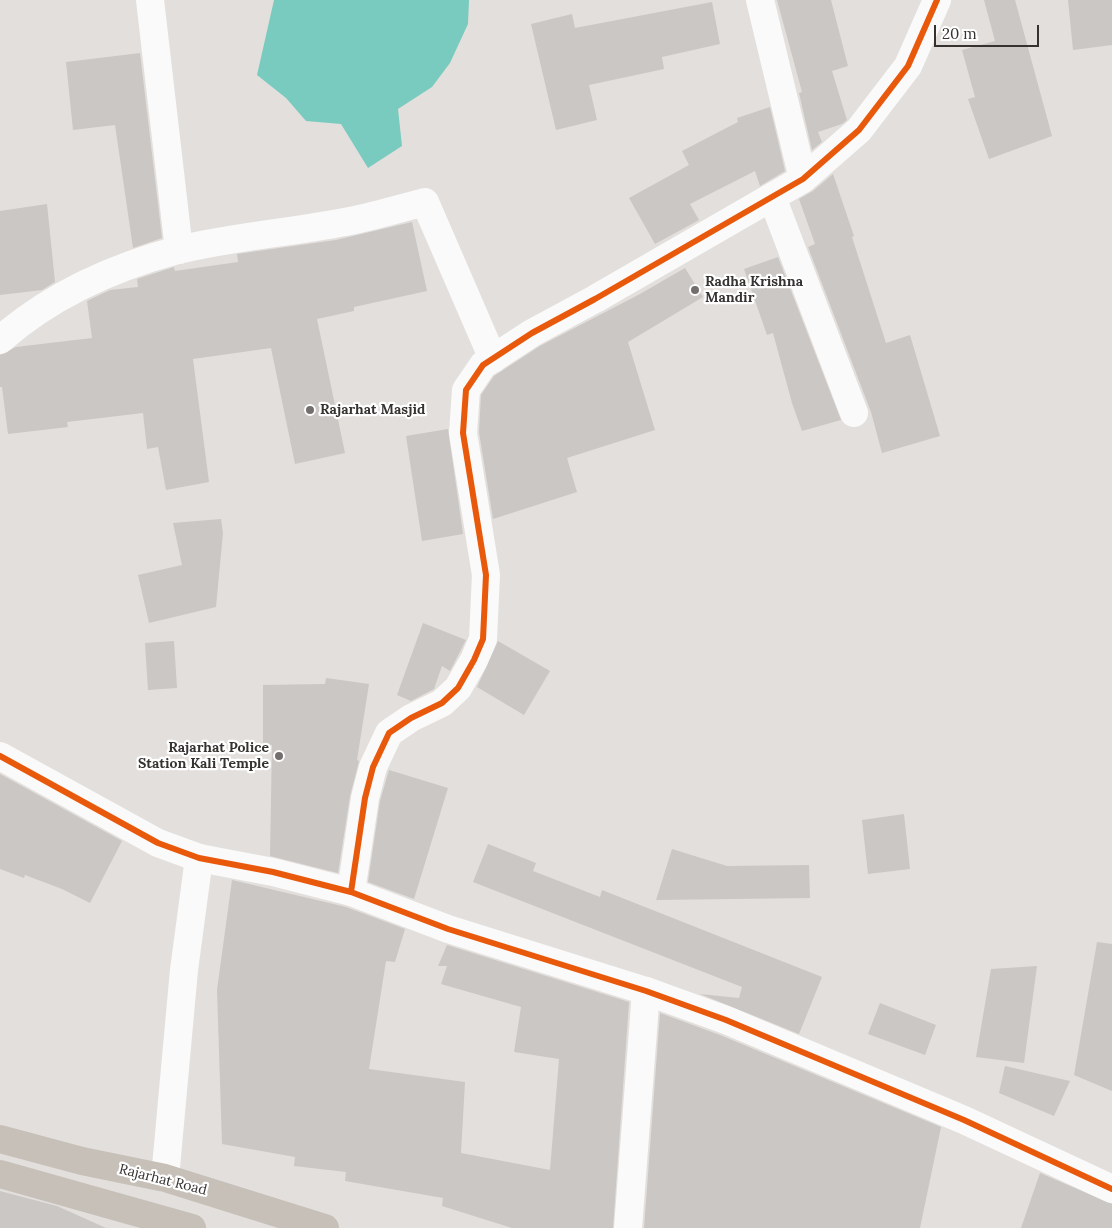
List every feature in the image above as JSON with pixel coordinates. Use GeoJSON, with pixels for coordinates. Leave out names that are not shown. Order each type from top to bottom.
{"type":"FeatureCollection","features":[{"type":"Feature","properties":{"kind":"main road","name":"Rajarhat Road"},"geometry":{"type":"LineString","coordinates":[[0,1139],[82,1161],[165,1178],[325,1228]]}},
{"type":"Feature","properties":{"kind":"main road"},"geometry":{"type":"LineString","coordinates":[[0,1174],[192,1228]]}},
{"type":"Feature","properties":{"kind":"street"},"geometry":{"type":"LineString","coordinates":[[150,0],[179,250]]}},
{"type":"Feature","properties":{"kind":"street"},"geometry":{"type":"LineString","coordinates":[[760,0],[803,179]]}},
{"type":"Feature","properties":{"kind":"street"},"geometry":{"type":"LineString","coordinates":[[351,892],[365,798],[373,767],[389,734],[411,718],[442,703],[458,688],[474,660],[483,639],[486,576],[463,434],[466,390],[483,365],[532,333],[595,299],[803,179],[859,130],[908,66],[937,0]]}},
{"type":"Feature","properties":{"kind":"street"},"geometry":{"type":"LineString","coordinates":[[772,197],[854,413]]}},
{"type":"Feature","properties":{"kind":"street"},"geometry":{"type":"LineString","coordinates":[[0,340],[15,327],[56,300],[105,274],[179,250],[355,220],[425,202],[493,358]]}},
{"type":"Feature","properties":{"kind":"street"},"geometry":{"type":"LineString","coordinates":[[0,756],[142,835],[199,858],[273,872],[351,892],[448,929],[646,991],[726,1020],[840,1066],[964,1120],[1112,1189]]}},
{"type":"Feature","properties":{"kind":"street"},"geometry":{"type":"LineString","coordinates":[[165,1178],[184,970],[199,858]]}},
{"type":"Feature","properties":{"kind":"street"},"geometry":{"type":"LineString","coordinates":[[628,1228],[646,991]]}},
{"type":"Feature","properties":{"kind":"water"},"geometry":{"type":"Polygon","coordinates":[[[274,0],[469,0],[468,24],[450,63],[432,87],[398,109],[402,146],[368,168],[341,124],[306,121],[286,98],[257,75],[274,0]]]}},
{"type":"Feature","properties":{"kind":"building"},"geometry":{"type":"Polygon","coordinates":[[[777,0],[831,0],[848,66],[832,71],[847,120],[842,124],[818,132],[822,142],[812,150],[799,93],[802,92],[777,0]]]}},
{"type":"Feature","properties":{"kind":"building"},"geometry":{"type":"Polygon","coordinates":[[[984,0],[1015,0],[1052,136],[989,159],[968,99],[975,97],[962,50],[995,41],[984,0]]]}},
{"type":"Feature","properties":{"kind":"building"},"geometry":{"type":"Polygon","coordinates":[[[1068,0],[1112,0],[1112,45],[1073,50],[1068,0]]]}},
{"type":"Feature","properties":{"kind":"building"},"geometry":{"type":"Polygon","coordinates":[[[712,2],[720,44],[662,57],[664,69],[589,85],[597,120],[556,130],[531,24],[572,14],[575,28],[712,2]]]}},
{"type":"Feature","properties":{"kind":"building"},"geometry":{"type":"Polygon","coordinates":[[[140,53],[162,238],[133,248],[115,125],[73,130],[66,62],[140,53]]]}},
{"type":"Feature","properties":{"kind":"building"},"geometry":{"type":"Polygon","coordinates":[[[770,107],[785,171],[760,186],[755,171],[690,204],[699,220],[655,244],[629,198],[689,165],[682,151],[738,122],[737,118],[770,107]]]}},
{"type":"Feature","properties":{"kind":"building"},"geometry":{"type":"Polygon","coordinates":[[[833,174],[886,343],[910,335],[940,436],[882,453],[871,412],[808,247],[815,244],[799,199],[813,191],[833,174]]]}},
{"type":"Feature","properties":{"kind":"building"},"geometry":{"type":"Polygon","coordinates":[[[47,204],[55,282],[42,290],[0,295],[0,211],[47,204]]]}},
{"type":"Feature","properties":{"kind":"building"},"geometry":{"type":"Polygon","coordinates":[[[412,222],[427,291],[354,307],[354,311],[317,319],[345,453],[295,464],[271,348],[193,359],[209,482],[166,490],[158,447],[147,449],[143,413],[67,422],[68,427],[8,434],[2,387],[0,387],[0,355],[16,347],[92,338],[87,301],[110,290],[138,287],[137,279],[174,267],[175,271],[238,262],[237,254],[336,240],[412,222]]]}},
{"type":"Feature","properties":{"kind":"building"},"geometry":{"type":"Polygon","coordinates":[[[778,257],[841,420],[802,431],[792,403],[773,333],[767,335],[744,269],[778,257]]]}},
{"type":"Feature","properties":{"kind":"building"},"geometry":{"type":"Polygon","coordinates":[[[685,268],[703,297],[628,342],[655,430],[567,458],[577,492],[493,519],[479,432],[481,395],[494,376],[540,346],[640,294],[685,268]]]}},
{"type":"Feature","properties":{"kind":"building"},"geometry":{"type":"Polygon","coordinates":[[[448,429],[463,534],[422,541],[406,436],[448,429]]]}},
{"type":"Feature","properties":{"kind":"building"},"geometry":{"type":"Polygon","coordinates":[[[221,519],[223,533],[216,607],[149,623],[138,575],[182,565],[173,523],[221,519]]]}},
{"type":"Feature","properties":{"kind":"building"},"geometry":{"type":"Polygon","coordinates":[[[423,623],[466,640],[450,671],[442,666],[434,689],[411,701],[397,695],[423,623]]]}},
{"type":"Feature","properties":{"kind":"building"},"geometry":{"type":"Polygon","coordinates":[[[174,641],[177,688],[148,690],[145,643],[174,641]]]}},
{"type":"Feature","properties":{"kind":"building"},"geometry":{"type":"Polygon","coordinates":[[[498,641],[550,671],[524,715],[477,687],[498,641]]]}},
{"type":"Feature","properties":{"kind":"building"},"geometry":{"type":"Polygon","coordinates":[[[326,678],[369,684],[357,760],[359,761],[350,796],[338,873],[270,856],[272,745],[263,745],[263,685],[325,684],[326,678]]]}},
{"type":"Feature","properties":{"kind":"building"},"geometry":{"type":"Polygon","coordinates":[[[389,770],[448,788],[414,899],[368,882],[380,801],[389,770]]]}},
{"type":"Feature","properties":{"kind":"building"},"geometry":{"type":"Polygon","coordinates":[[[0,774],[122,841],[90,903],[62,889],[25,875],[24,878],[0,869],[0,774]]]}},
{"type":"Feature","properties":{"kind":"building"},"geometry":{"type":"Polygon","coordinates":[[[904,814],[910,869],[868,874],[862,820],[904,814]]]}},
{"type":"Feature","properties":{"kind":"building"},"geometry":{"type":"Polygon","coordinates":[[[488,844],[536,863],[533,871],[600,897],[602,890],[822,977],[799,1034],[700,994],[739,998],[742,987],[473,882],[488,844]]]}},
{"type":"Feature","properties":{"kind":"building"},"geometry":{"type":"Polygon","coordinates":[[[672,849],[727,866],[809,865],[810,898],[656,900],[672,849]]]}},
{"type":"Feature","properties":{"kind":"building"},"geometry":{"type":"Polygon","coordinates":[[[232,880],[346,907],[405,929],[395,962],[386,961],[369,1069],[465,1082],[461,1153],[550,1170],[559,1059],[514,1052],[521,1007],[441,984],[447,966],[438,966],[447,945],[629,1002],[613,1228],[512,1228],[442,1206],[443,1198],[345,1181],[346,1172],[294,1166],[295,1157],[222,1144],[217,990],[232,880]]]}},
{"type":"Feature","properties":{"kind":"building"},"geometry":{"type":"Polygon","coordinates":[[[1097,942],[1112,944],[1112,1091],[1074,1075],[1097,942]]]}},
{"type":"Feature","properties":{"kind":"building"},"geometry":{"type":"Polygon","coordinates":[[[1037,966],[1024,1063],[976,1057],[991,969],[1037,966]]]}},
{"type":"Feature","properties":{"kind":"building"},"geometry":{"type":"Polygon","coordinates":[[[880,1003],[936,1025],[925,1055],[868,1034],[880,1003]]]}},
{"type":"Feature","properties":{"kind":"building"},"geometry":{"type":"Polygon","coordinates":[[[660,1013],[720,1035],[941,1127],[920,1228],[644,1228],[660,1013]]]}},
{"type":"Feature","properties":{"kind":"building"},"geometry":{"type":"Polygon","coordinates":[[[1005,1066],[1070,1081],[1054,1116],[999,1093],[1005,1066]]]}},
{"type":"Feature","properties":{"kind":"building"},"geometry":{"type":"Polygon","coordinates":[[[1040,1173],[1112,1204],[1112,1228],[1021,1228],[1040,1173]]]}},
{"type":"Feature","properties":{"kind":"building"},"geometry":{"type":"Polygon","coordinates":[[[0,1191],[57,1206],[106,1228],[0,1228],[0,1191]]]}},
{"type":"Feature","properties":{"kind":"cycle path"},"geometry":{"type":"LineString","coordinates":[[351,892],[365,798],[373,767],[389,733],[411,718],[442,703],[458,688],[474,660],[483,639],[486,575],[463,433],[466,390],[483,365],[532,333],[595,299],[803,179],[859,130],[908,66],[937,0]]}},
{"type":"Feature","properties":{"kind":"cycle path"},"geometry":{"type":"LineString","coordinates":[[0,756],[158,843],[199,858],[273,872],[351,892],[448,929],[646,991],[726,1020],[964,1120],[1112,1189]]}},
{"type":"Feature","properties":{"kind":"place","name":"Radha Krishna Mandir"},"geometry":{"type":"Point","coordinates":[695,290]}},
{"type":"Feature","properties":{"kind":"place","name":"Rajarhat Masjid"},"geometry":{"type":"Point","coordinates":[310,410]}},
{"type":"Feature","properties":{"kind":"place","name":"Rajarhat Police Station Kali Temple"},"geometry":{"type":"Point","coordinates":[279,756]}}]}
